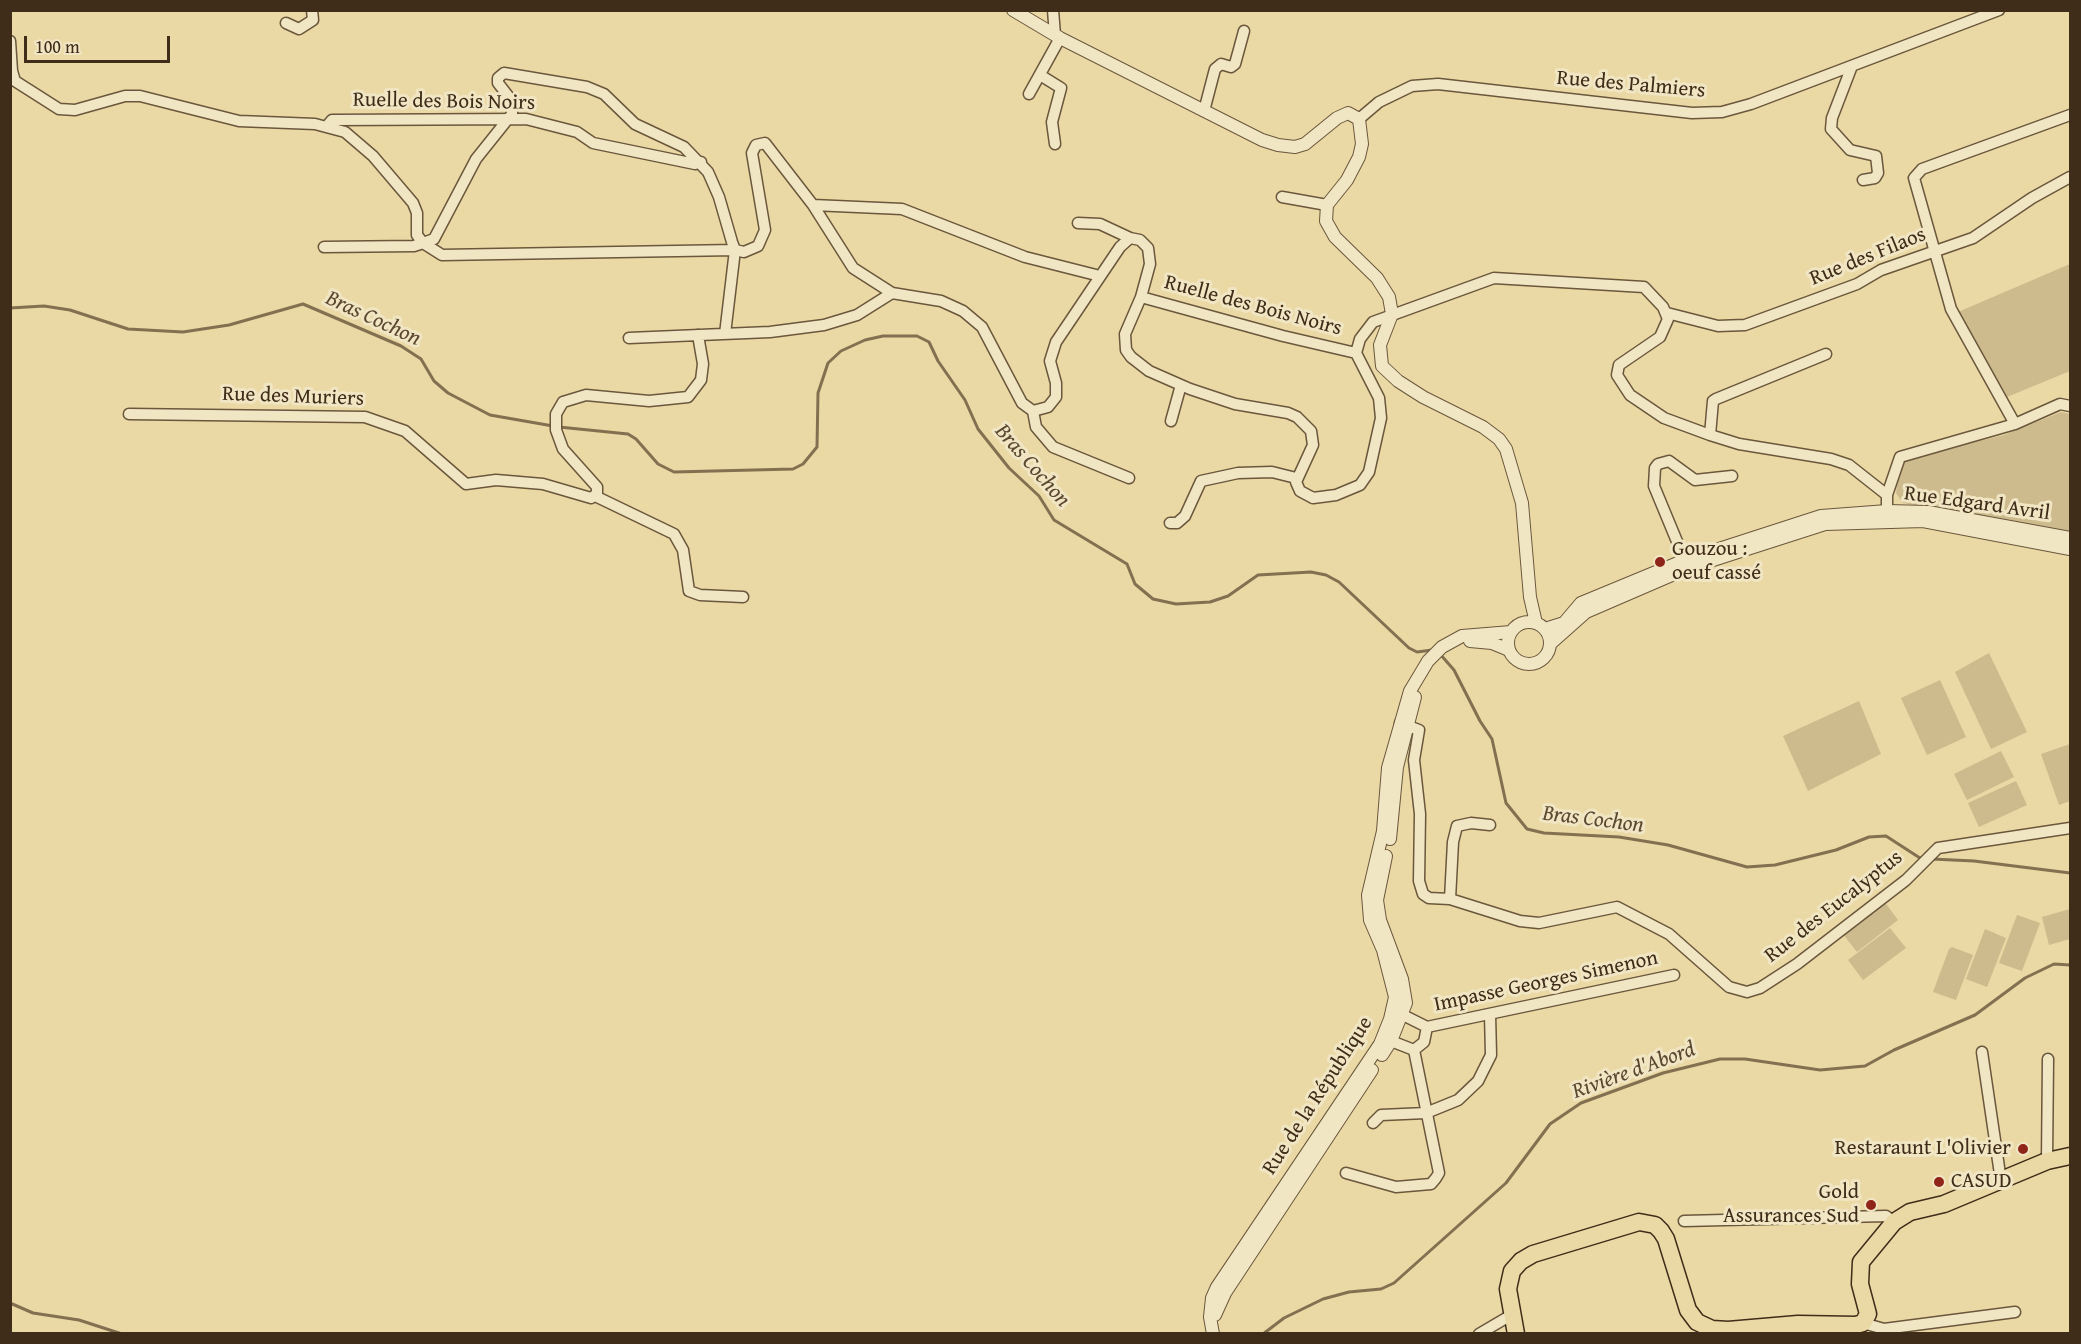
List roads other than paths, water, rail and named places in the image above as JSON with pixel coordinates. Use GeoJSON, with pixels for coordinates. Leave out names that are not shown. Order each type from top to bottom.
{"type":"FeatureCollection","features":[{"type":"Feature","properties":{"kind":"main road"},"geometry":{"type":"LineString","coordinates":[[1516,1334],[1509,1280],[1521,1261],[1533,1254],[1639,1222],[1655,1225],[1661,1231],[1689,1310],[1697,1322],[1712,1329],[1863,1323],[1868,1314],[1868,1307],[1860,1284],[1861,1262],[1894,1222],[1910,1212],[1944,1204],[2047,1161],[2070,1156]]}},
{"type":"Feature","properties":{"kind":"street"},"geometry":{"type":"LineString","coordinates":[[286,23],[299,29],[313,20],[312,10]]}},
{"type":"Feature","properties":{"kind":"street"},"geometry":{"type":"LineString","coordinates":[[1013,10],[1058,37],[1262,140],[1287,147],[1313,140],[1342,115],[1352,114],[1359,120],[1362,144],[1359,157],[1347,180],[1327,205],[1326,214],[1331,231],[1382,284],[1392,306],[1392,314],[1380,345],[1382,366],[1389,374],[1424,397],[1483,427],[1499,439],[1506,449],[1522,503],[1530,597],[1540,626],[1550,644],[1545,657],[1532,664],[1518,661],[1509,650],[1482,641],[1448,644]]}},
{"type":"Feature","properties":{"kind":"street"},"geometry":{"type":"LineString","coordinates":[[1029,94],[1058,37],[1053,10]]}},
{"type":"Feature","properties":{"kind":"street","name":"Rue des Palmiers"},"geometry":{"type":"LineString","coordinates":[[1359,120],[1379,102],[1412,86],[1437,84],[1692,113],[1722,112],[1999,10]]}},
{"type":"Feature","properties":{"kind":"street"},"geometry":{"type":"LineString","coordinates":[[1204,111],[1215,69],[1221,64],[1231,67],[1235,64],[1244,31]]}},
{"type":"Feature","properties":{"kind":"street"},"geometry":{"type":"LineString","coordinates":[[10,41],[13,81],[53,107],[68,111],[125,96],[140,96],[239,121],[327,126],[345,132],[374,156],[413,203],[417,213],[417,235],[423,243],[442,255],[735,250],[744,252],[758,246],[765,230],[752,153],[756,145],[762,143],[770,147],[813,205],[853,267],[892,293],[941,301],[963,310],[982,327],[1022,403],[1033,411],[1036,427],[1053,447],[1129,478]]}},
{"type":"Feature","properties":{"kind":"street"},"geometry":{"type":"LineString","coordinates":[[1851,66],[1832,118],[1831,129],[1850,150],[1876,156],[1878,173],[1875,178],[1863,180]]}},
{"type":"Feature","properties":{"kind":"street"},"geometry":{"type":"LineString","coordinates":[[324,246],[414,246],[434,239],[476,159],[512,114],[514,105],[498,83],[502,74],[587,87],[604,94],[635,124],[684,147],[701,162],[708,172],[719,197],[735,250],[725,334]]}},
{"type":"Feature","properties":{"kind":"street"},"geometry":{"type":"LineString","coordinates":[[1040,75],[1061,88],[1052,122],[1055,144]]}},
{"type":"Feature","properties":{"kind":"street"},"geometry":{"type":"LineString","coordinates":[[2015,424],[1951,309],[1914,178],[1917,173],[2070,115]]}},
{"type":"Feature","properties":{"kind":"street","name":"Ruelle des Bois Noirs"},"geometry":{"type":"LineString","coordinates":[[327,126],[332,120],[507,121],[526,119],[577,132],[593,143],[695,164],[701,162]]}},
{"type":"Feature","properties":{"kind":"street","name":"Rue des Filaos"},"geometry":{"type":"LineString","coordinates":[[1667,314],[1718,326],[1745,325],[1857,285],[1881,270],[1985,232],[2032,198],[2070,177]]}},
{"type":"Feature","properties":{"kind":"street"},"geometry":{"type":"LineString","coordinates":[[1282,197],[1327,205]]}},
{"type":"Feature","properties":{"kind":"street"},"geometry":{"type":"LineString","coordinates":[[813,205],[902,209],[1025,257],[1100,276]]}},
{"type":"Feature","properties":{"kind":"street"},"geometry":{"type":"LineString","coordinates":[[1077,223],[1100,224],[1130,238],[1140,240],[1148,248],[1150,264],[1141,297],[1125,334],[1126,350],[1141,366],[1181,385],[1235,404],[1297,417],[1311,431],[1313,445],[1296,478],[1300,490],[1306,495],[1321,498],[1336,495],[1360,485],[1369,472],[1381,418],[1379,399],[1356,353],[1365,330],[1373,322],[1392,314],[1428,304],[1494,278],[1634,285],[1652,293],[1668,319],[1660,337],[1619,365],[1617,375],[1630,395],[1664,418],[1710,435],[1739,444],[1831,459],[1849,465],[1887,495]]}},
{"type":"Feature","properties":{"kind":"street"},"geometry":{"type":"LineString","coordinates":[[1033,411],[1048,407],[1056,397],[1056,383],[1050,361],[1051,353],[1100,276],[1130,238]]}},
{"type":"Feature","properties":{"kind":"street"},"geometry":{"type":"LineString","coordinates":[[629,338],[770,332],[824,325],[857,315],[892,293]]}},
{"type":"Feature","properties":{"kind":"street","name":"Ruelle des Bois Noirs"},"geometry":{"type":"LineString","coordinates":[[1141,297],[1283,336],[1356,353]]}},
{"type":"Feature","properties":{"kind":"street"},"geometry":{"type":"LineString","coordinates":[[595,496],[597,487],[563,449],[555,427],[556,414],[563,402],[586,394],[650,401],[688,397],[701,380],[703,364],[698,335]]}},
{"type":"Feature","properties":{"kind":"street"},"geometry":{"type":"LineString","coordinates":[[1710,435],[1713,401],[1826,354]]}},
{"type":"Feature","properties":{"kind":"street"},"geometry":{"type":"LineString","coordinates":[[1171,421],[1181,385]]}},
{"type":"Feature","properties":{"kind":"street"},"geometry":{"type":"LineString","coordinates":[[1887,515],[1887,495],[1900,457],[2015,424],[2060,404],[2070,406]]}},
{"type":"Feature","properties":{"kind":"street","name":"Rue des Muriers"},"geometry":{"type":"LineString","coordinates":[[129,414],[365,417],[405,431],[466,484],[496,480],[543,484],[588,498],[595,496],[674,534],[683,550],[689,591],[700,595],[743,597]]}},
{"type":"Feature","properties":{"kind":"street"},"geometry":{"type":"LineString","coordinates":[[1687,564],[1654,486],[1655,468],[1658,464],[1669,460],[1695,480],[1732,476]]}},
{"type":"Feature","properties":{"kind":"street"},"geometry":{"type":"LineString","coordinates":[[1170,523],[1176,523],[1185,516],[1201,481],[1238,473],[1272,472],[1296,478]]}},
{"type":"Feature","properties":{"kind":"street","name":"Rue Edgard Avril"},"geometry":{"type":"LineString","coordinates":[[1540,626],[1564,623],[1581,603],[1687,564],[1825,524],[1928,512],[2070,538]]}},
{"type":"Feature","properties":{"kind":"street","name":"Rue Edgard Avril"},"geometry":{"type":"LineString","coordinates":[[1887,515],[1969,528],[2070,549]]}},
{"type":"Feature","properties":{"kind":"street","name":"Rue Edgard Avril"},"geometry":{"type":"LineString","coordinates":[[1550,644],[1586,612],[1687,564]]}},
{"type":"Feature","properties":{"kind":"street"},"geometry":{"type":"LineString","coordinates":[[1509,650],[1530,597]]}},
{"type":"Feature","properties":{"kind":"street"},"geometry":{"type":"LineString","coordinates":[[1516,628],[1540,626]]}},
{"type":"Feature","properties":{"kind":"street","name":"Rue de la République"},"geometry":{"type":"LineString","coordinates":[[1389,1036],[1395,997],[1383,950],[1370,920],[1368,895],[1383,831],[1388,768],[1428,661],[1448,644],[1462,636],[1516,628]]}},
{"type":"Feature","properties":{"kind":"street"},"geometry":{"type":"LineString","coordinates":[[1404,724],[1419,730],[1414,760],[1420,814],[1420,888],[1428,898],[1450,899],[1453,842],[1457,826],[1471,823],[1490,825]]}},
{"type":"Feature","properties":{"kind":"street","name":"Rue de la République"},"geometry":{"type":"LineString","coordinates":[[1213,1332],[1214,1317],[1225,1293],[1403,1015],[1406,1003],[1402,979],[1380,920],[1377,900],[1391,833],[1404,724]]}},
{"type":"Feature","properties":{"kind":"street","name":"Rue des Eucalyptus"},"geometry":{"type":"LineString","coordinates":[[1450,899],[1520,921],[1556,921],[1577,914],[1617,907],[1669,934],[1730,987],[1747,992],[1760,988],[1906,880],[1938,848],[2070,828]]}},
{"type":"Feature","properties":{"kind":"street","name":"Impasse Georges Simenon"},"geometry":{"type":"LineString","coordinates":[[1427,1027],[1674,975]]}},
{"type":"Feature","properties":{"kind":"street"},"geometry":{"type":"LineString","coordinates":[[1373,1123],[1387,1114],[1426,1113],[1458,1100],[1478,1082],[1491,1055],[1493,1031],[1490,1014]]}},
{"type":"Feature","properties":{"kind":"street"},"geometry":{"type":"LineString","coordinates":[[1390,1019],[1403,1015],[1427,1027],[1424,1042],[1414,1050]]}},
{"type":"Feature","properties":{"kind":"street"},"geometry":{"type":"LineString","coordinates":[[1346,1173],[1396,1187],[1431,1184],[1439,1173],[1414,1050],[1389,1036]]}},
{"type":"Feature","properties":{"kind":"street"},"geometry":{"type":"LineString","coordinates":[[1982,1052],[2001,1181]]}},
{"type":"Feature","properties":{"kind":"street"},"geometry":{"type":"LineString","coordinates":[[2047,1161],[2048,1059]]}},
{"type":"Feature","properties":{"kind":"street"},"geometry":{"type":"LineString","coordinates":[[1684,1221],[1886,1216],[1894,1222]]}},
{"type":"Feature","properties":{"kind":"street"},"geometry":{"type":"LineString","coordinates":[[1863,1323],[1884,1329],[2015,1312]]}},
{"type":"Feature","properties":{"kind":"street"},"geometry":{"type":"LineString","coordinates":[[1479,1334],[1513,1314]]}},
{"type":"Feature","properties":{"kind":"waterway","name":"Bras Cochon"},"geometry":{"type":"LineString","coordinates":[[10,308],[44,306],[70,310],[128,329],[183,332],[229,325],[303,304],[401,346],[421,359],[434,381],[448,393],[490,415],[553,426]]}},
{"type":"Feature","properties":{"kind":"waterway","name":"Bras Cochon"},"geometry":{"type":"LineString","coordinates":[[559,427],[628,434],[636,439],[658,464],[674,472],[793,469],[803,464],[817,447],[818,393],[828,363],[841,351],[865,340],[883,336],[917,336],[929,342],[938,361],[965,400],[978,429],[1009,468],[1039,496],[1054,520],[1127,564],[1135,584],[1153,599],[1176,604],[1210,602],[1228,596],[1258,575],[1311,572],[1326,575],[1339,582],[1409,648],[1417,652],[1432,650]]}},
{"type":"Feature","properties":{"kind":"waterway","name":"Bras Cochon"},"geometry":{"type":"LineString","coordinates":[[1440,654],[1454,670],[1480,721],[1492,739],[1506,803],[1527,829],[1544,833],[1619,837],[1668,845],[1747,867],[1775,865],[1836,850],[1869,837],[1886,836],[1923,860]]}},
{"type":"Feature","properties":{"kind":"waterway","name":"Bras Cochon"},"geometry":{"type":"LineString","coordinates":[[1932,859],[1974,861],[2070,873]]}},
{"type":"Feature","properties":{"kind":"waterway","name":"Rivière d'Abord"},"geometry":{"type":"LineString","coordinates":[[1263,1334],[1284,1318],[1323,1299],[1349,1292],[1381,1289],[1394,1283],[1506,1183],[1550,1124],[1581,1103],[1663,1073],[1720,1059],[1745,1059],[1820,1070],[1865,1066],[1894,1050],[1975,1015],[2025,978],[2054,964],[2070,965]]}},
{"type":"Feature","properties":{"kind":"waterway"},"geometry":{"type":"LineString","coordinates":[[10,1303],[33,1313],[79,1320],[122,1334]]}},
{"type":"Feature","properties":{"kind":"place","name":"Gouzou : oeuf cassé"},"geometry":{"type":"Point","coordinates":[1660,562]}},
{"type":"Feature","properties":{"kind":"place","name":"Restaraunt L'Olivier"},"geometry":{"type":"Point","coordinates":[2023,1149]}},
{"type":"Feature","properties":{"kind":"place","name":"CASUD"},"geometry":{"type":"Point","coordinates":[1939,1182]}},
{"type":"Feature","properties":{"kind":"place","name":"Gold Assurances Sud"},"geometry":{"type":"Point","coordinates":[1871,1205]}}]}
